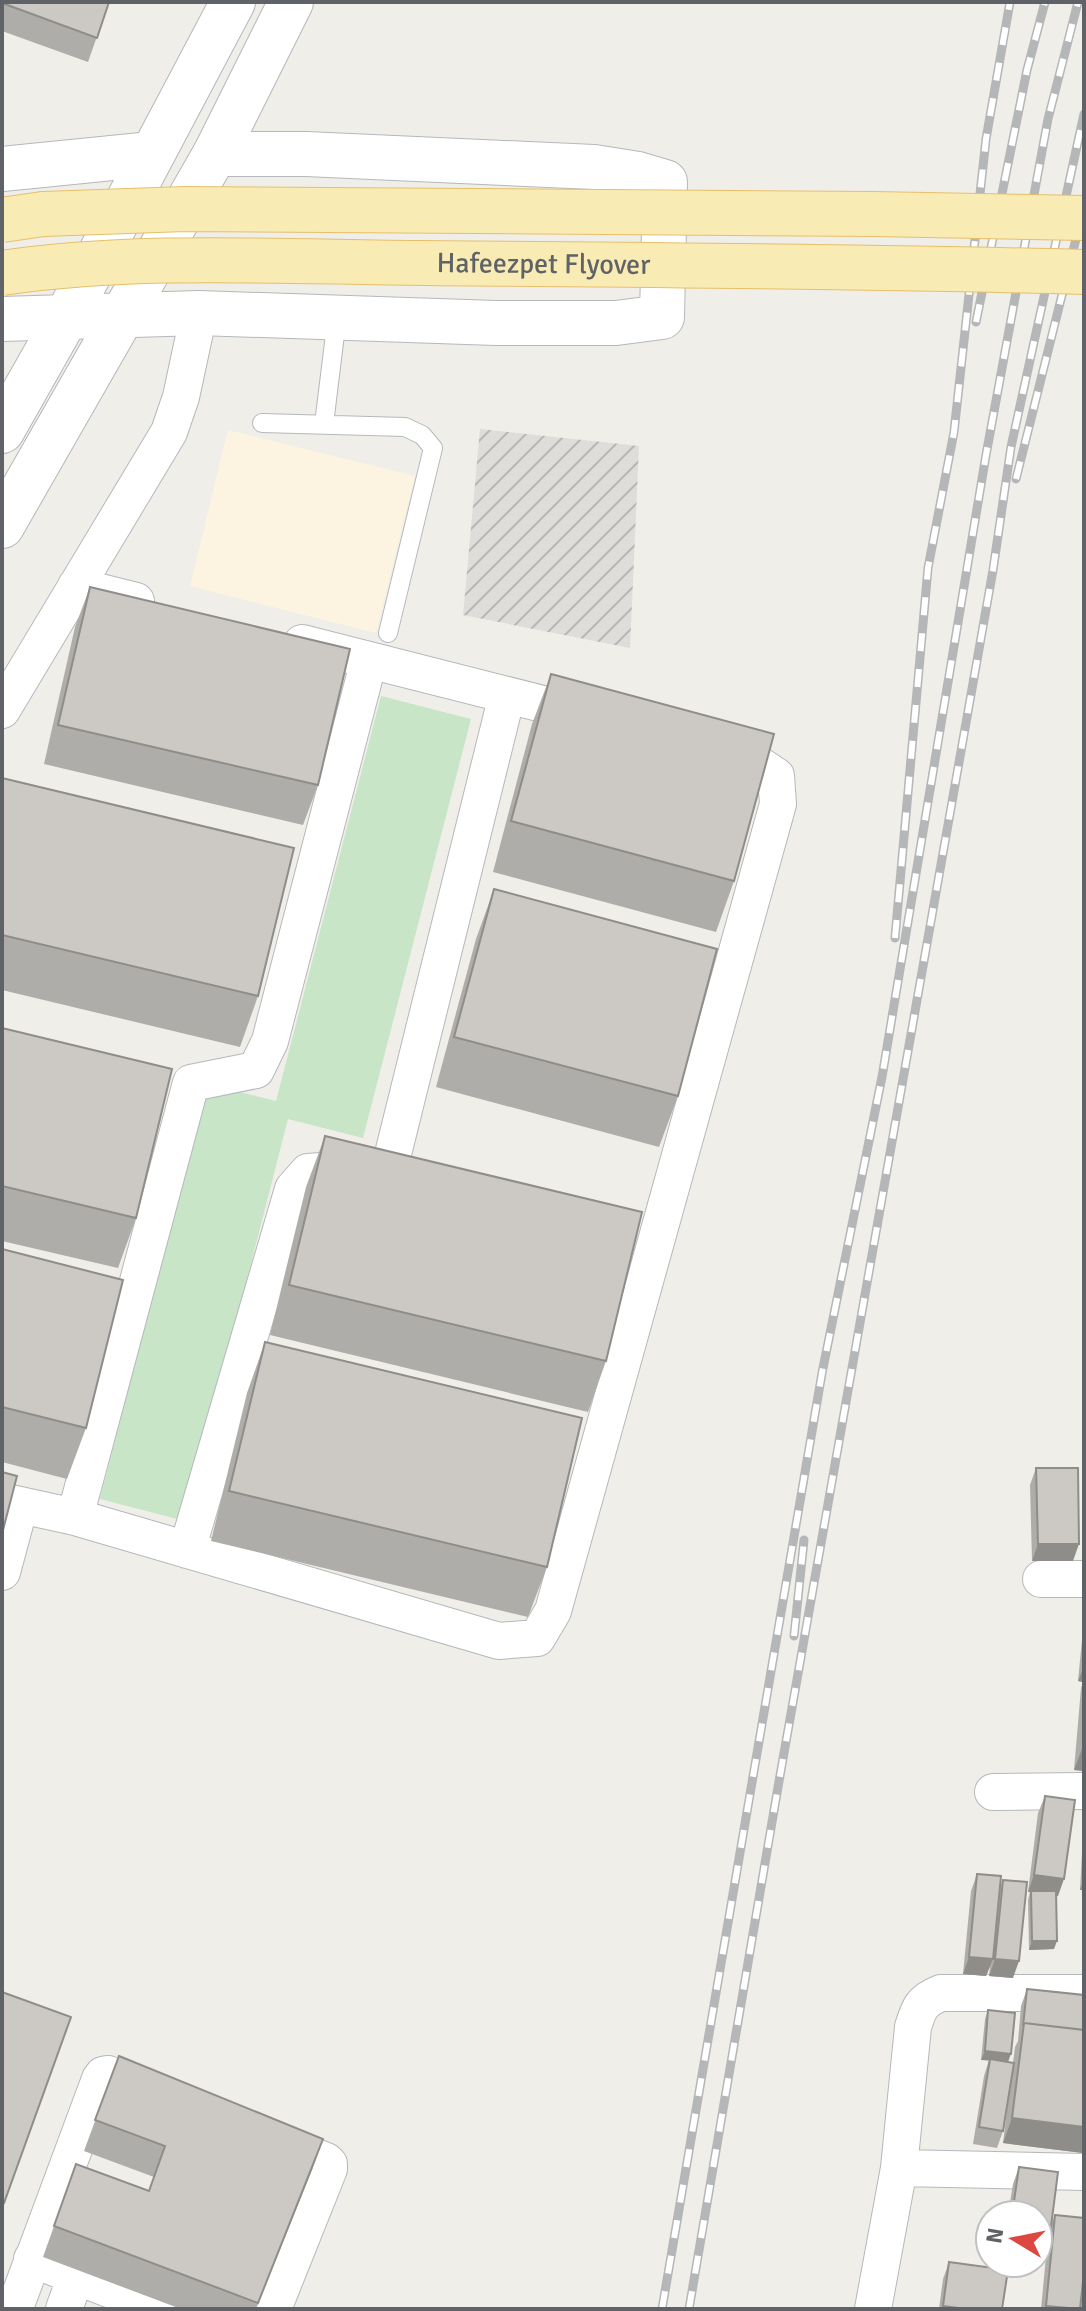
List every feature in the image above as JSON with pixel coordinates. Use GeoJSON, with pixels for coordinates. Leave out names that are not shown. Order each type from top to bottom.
{"type":"FeatureCollection","features":[{"type":"Feature","properties":{"kind":"main road","name":"Hafeezpet Flyover"},"geometry":{"type":"LineString","coordinates":[[2,220],[43,214],[185,209],[1084,218]]}},
{"type":"Feature","properties":{"kind":"main road","name":"Hafeezpet Flyover"},"geometry":{"type":"LineString","coordinates":[[2,273],[47,266],[185,261],[873,266],[1084,272]]}},
{"type":"Feature","properties":{"kind":"street"},"geometry":{"type":"LineString","coordinates":[[2,431],[67,316],[233,2]]}},
{"type":"Feature","properties":{"kind":"street"},"geometry":{"type":"LineString","coordinates":[[2,526],[215,154],[291,2]]}},
{"type":"Feature","properties":{"kind":"street"},"geometry":{"type":"LineString","coordinates":[[2,169],[152,154]]}},
{"type":"Feature","properties":{"kind":"street"},"geometry":{"type":"LineString","coordinates":[[2,319],[199,313],[496,323],[616,323],[662,317],[665,182],[594,167],[306,154],[215,154]]}},
{"type":"Feature","properties":{"kind":"street"},"geometry":{"type":"LineString","coordinates":[[2,710],[169,432],[181,397],[199,313]]}},
{"type":"Feature","properties":{"kind":"street"},"geometry":{"type":"LineString","coordinates":[[76,586],[169,610]]}},
{"type":"Feature","properties":{"kind":"street"},"geometry":{"type":"LineString","coordinates":[[277,637],[379,646],[507,695],[612,722]]}},
{"type":"Feature","properties":{"kind":"street"},"geometry":{"type":"LineString","coordinates":[[75,1517],[118,1297],[177,1080],[256,1070],[270,1041],[297,874],[379,646]]}},
{"type":"Feature","properties":{"kind":"street"},"geometry":{"type":"LineString","coordinates":[[187,1550],[256,1373],[293,1189],[308,1172],[334,1170],[373,1174],[405,1170],[468,916],[507,695]]}},
{"type":"Feature","properties":{"kind":"street"},"geometry":{"type":"LineString","coordinates":[[2,1572],[11,1503],[75,1517],[499,1641],[537,1638],[553,1611],[580,1453],[712,982],[778,804],[776,776],[746,756],[686,741]]}},
{"type":"Feature","properties":{"kind":"street"},"geometry":{"type":"LineString","coordinates":[[1041,1579],[1084,1579]]}},
{"type":"Feature","properties":{"kind":"street"},"geometry":{"type":"LineString","coordinates":[[993,1792],[1084,1791]]}},
{"type":"Feature","properties":{"kind":"street"},"geometry":{"type":"LineString","coordinates":[[873,2309],[899,2168],[913,2027],[919,2006],[941,1993],[1084,1993]]}},
{"type":"Feature","properties":{"kind":"street"},"geometry":{"type":"LineString","coordinates":[[15,2305],[103,2075],[108,2074],[193,2108]]}},
{"type":"Feature","properties":{"kind":"street"},"geometry":{"type":"LineString","coordinates":[[236,2125],[329,2164],[273,2309]]}},
{"type":"Feature","properties":{"kind":"street"},"geometry":{"type":"LineString","coordinates":[[899,2168],[1084,2172]]}},
{"type":"Feature","properties":{"kind":"street"},"geometry":{"type":"LineString","coordinates":[[32,2259],[70,2293],[160,2309]]}},
{"type":"Feature","properties":{"kind":"lane"},"geometry":{"type":"LineString","coordinates":[[324,424],[337,318]]}},
{"type":"Feature","properties":{"kind":"lane"},"geometry":{"type":"LineString","coordinates":[[262,423],[405,427],[422,435],[433,448],[379,646]]}},
{"type":"Feature","properties":{"kind":"shaded area"},"geometry":{"type":"Polygon","coordinates":[[[480,429],[639,446],[630,648],[463,615],[480,429]]]}},
{"type":"Feature","properties":{"kind":"shaded area"},"geometry":{"type":"Polygon","coordinates":[[[228,430],[415,476],[376,633],[190,586],[228,430]]]}},
{"type":"Feature","properties":{"kind":"green space"},"geometry":{"type":"Polygon","coordinates":[[[381,696],[471,719],[363,1138],[288,1119],[185,1521],[100,1499],[207,1084],[276,1101],[381,696]]]}},
{"type":"Feature","properties":{"kind":"building"},"geometry":{"type":"Polygon","coordinates":[[[2,2],[109,2],[97,38],[2,2]]]}},
{"type":"Feature","properties":{"kind":"building"},"geometry":{"type":"Polygon","coordinates":[[[90,587],[350,649],[318,785],[58,725],[90,587]]]}},
{"type":"Feature","properties":{"kind":"building"},"geometry":{"type":"Polygon","coordinates":[[[551,674],[774,734],[734,881],[511,821],[551,674]]]}},
{"type":"Feature","properties":{"kind":"building"},"geometry":{"type":"Polygon","coordinates":[[[2,778],[294,848],[258,996],[2,935],[2,778]]]}},
{"type":"Feature","properties":{"kind":"building"},"geometry":{"type":"Polygon","coordinates":[[[494,889],[717,949],[678,1096],[454,1037],[494,889]]]}},
{"type":"Feature","properties":{"kind":"building"},"geometry":{"type":"Polygon","coordinates":[[[2,1028],[172,1069],[136,1218],[2,1186],[2,1028]]]}},
{"type":"Feature","properties":{"kind":"building"},"geometry":{"type":"Polygon","coordinates":[[[325,1136],[642,1212],[606,1361],[289,1285],[325,1136]]]}},
{"type":"Feature","properties":{"kind":"building"},"geometry":{"type":"Polygon","coordinates":[[[2,1249],[123,1280],[86,1428],[2,1407],[2,1249]]]}},
{"type":"Feature","properties":{"kind":"building"},"geometry":{"type":"Polygon","coordinates":[[[265,1342],[582,1418],[547,1567],[229,1491],[265,1342]]]}},
{"type":"Feature","properties":{"kind":"building"},"geometry":{"type":"Polygon","coordinates":[[[1036,1468],[1078,1468],[1079,1544],[1038,1544],[1036,1468]]]}},
{"type":"Feature","properties":{"kind":"building"},"geometry":{"type":"Polygon","coordinates":[[[2,1472],[17,1476],[2,1534],[2,1472]]]}},
{"type":"Feature","properties":{"kind":"building"},"geometry":{"type":"Polygon","coordinates":[[[1045,1796],[1075,1800],[1064,1879],[1034,1875],[1045,1796]]]}},
{"type":"Feature","properties":{"kind":"building"},"geometry":{"type":"Polygon","coordinates":[[[977,1874],[1001,1876],[993,1959],[969,1957],[977,1874]]]}},
{"type":"Feature","properties":{"kind":"building"},"geometry":{"type":"Polygon","coordinates":[[[1003,1880],[1027,1882],[1019,1961],[995,1959],[1003,1880]]]}},
{"type":"Feature","properties":{"kind":"building"},"geometry":{"type":"Polygon","coordinates":[[[1031,1891],[1056,1891],[1057,1941],[1032,1941],[1031,1891]]]}},
{"type":"Feature","properties":{"kind":"building"},"geometry":{"type":"Polygon","coordinates":[[[1027,1989],[1084,1995],[1084,2030],[1024,2023],[1023,2026],[1027,1989]]]}},
{"type":"Feature","properties":{"kind":"building"},"geometry":{"type":"Polygon","coordinates":[[[2,1992],[71,2017],[4,2203],[2,2202],[2,1992]]]}},
{"type":"Feature","properties":{"kind":"building"},"geometry":{"type":"Polygon","coordinates":[[[988,2010],[1015,2013],[1011,2054],[985,2051],[988,2010]]]}},
{"type":"Feature","properties":{"kind":"building"},"geometry":{"type":"Polygon","coordinates":[[[1024,2023],[1084,2030],[1084,2127],[1012,2118],[1024,2023]]]}},
{"type":"Feature","properties":{"kind":"building"},"geometry":{"type":"Polygon","coordinates":[[[119,2056],[323,2139],[258,2303],[54,2226],[76,2164],[149,2191],[165,2146],[95,2120],[119,2056]]]}},
{"type":"Feature","properties":{"kind":"building"},"geometry":{"type":"Polygon","coordinates":[[[990,2059],[1014,2063],[1003,2131],[979,2127],[990,2059]]]}},
{"type":"Feature","properties":{"kind":"building"},"geometry":{"type":"Polygon","coordinates":[[[1019,2167],[1058,2172],[1054,2203],[1054,2199],[1014,2199],[1019,2167]]]}},
{"type":"Feature","properties":{"kind":"building"},"geometry":{"type":"Polygon","coordinates":[[[1055,2215],[1084,2218],[1080,2309],[1046,2306],[1049,2279],[1054,2279],[1055,2215]]]}},
{"type":"Feature","properties":{"kind":"building"},"geometry":{"type":"Polygon","coordinates":[[[949,2262],[974,2265],[974,2279],[1007,2279],[1002,2309],[943,2306],[949,2262]]]}},
{"type":"Feature","properties":{"kind":"railway"},"geometry":{"type":"LineString","coordinates":[[895,938],[928,568],[954,432],[986,139],[1010,2]]}},
{"type":"Feature","properties":{"kind":"railway"},"geometry":{"type":"LineString","coordinates":[[976,322],[1027,70],[1045,2]]}},
{"type":"Feature","properties":{"kind":"railway"},"geometry":{"type":"LineString","coordinates":[[662,2309],[822,1373],[882,1077],[986,455],[1048,119],[1078,2]]}},
{"type":"Feature","properties":{"kind":"railway"},"geometry":{"type":"LineString","coordinates":[[689,2309],[993,570],[1011,447],[1084,114]]}},
{"type":"Feature","properties":{"kind":"railway"},"geometry":{"type":"LineString","coordinates":[[1016,479],[1084,207]]}},
{"type":"Feature","properties":{"kind":"railway"},"geometry":{"type":"LineString","coordinates":[[794,1636],[804,1540]]}}]}
